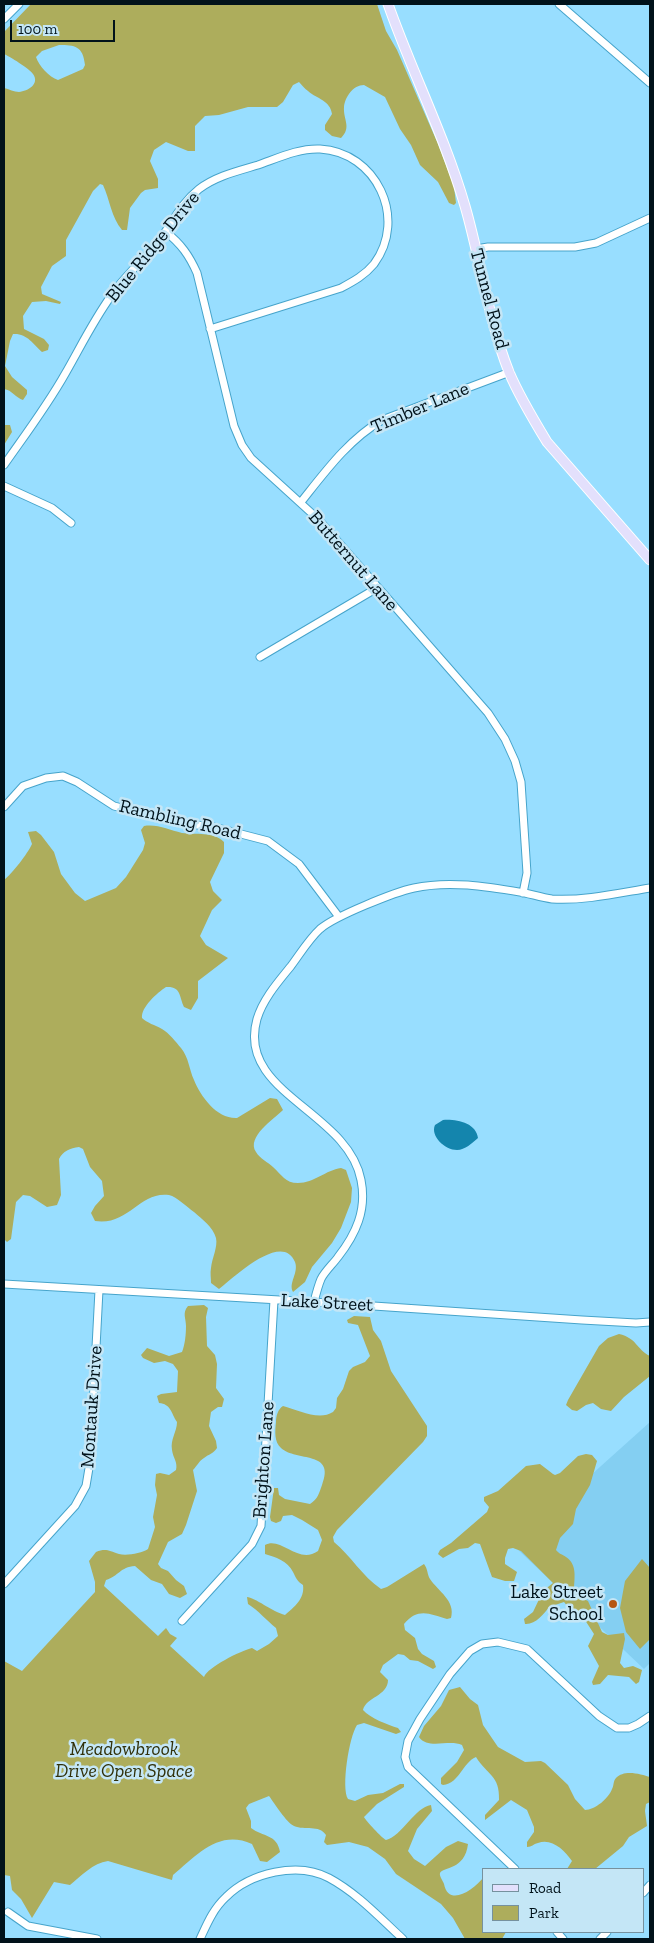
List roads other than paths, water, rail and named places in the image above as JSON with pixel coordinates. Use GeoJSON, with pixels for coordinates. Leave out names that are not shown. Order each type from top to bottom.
{"type":"FeatureCollection","features":[{"type":"Feature","properties":{"kind":"main road","name":"Tunnel Road"},"geometry":{"type":"LineString","coordinates":[[388,4],[466,207],[498,337],[510,372],[534,421],[548,442],[650,560]]}},
{"type":"Feature","properties":{"kind":"street"},"geometry":{"type":"LineString","coordinates":[[4,19],[19,4]]}},
{"type":"Feature","properties":{"kind":"street"},"geometry":{"type":"LineString","coordinates":[[559,4],[650,83]]}},
{"type":"Feature","properties":{"kind":"street","name":"Blue Ridge Drive"},"geometry":{"type":"LineString","coordinates":[[4,465],[64,376],[111,296],[166,232],[187,200],[200,188],[216,178],[302,150],[320,149],[338,152],[356,161],[370,174],[382,191],[387,208],[388,222],[384,242],[374,263],[360,278],[341,288],[210,329]]}},
{"type":"Feature","properties":{"kind":"street"},"geometry":{"type":"LineString","coordinates":[[476,249],[488,246],[575,247],[596,243],[650,218]]}},
{"type":"Feature","properties":{"kind":"street","name":"Butternut Lane"},"geometry":{"type":"LineString","coordinates":[[166,232],[179,242],[189,256],[197,273],[234,426],[242,445],[251,458],[318,519],[488,713],[505,739],[521,782],[527,873],[523,893]]}},
{"type":"Feature","properties":{"kind":"street","name":"Timber Lane"},"geometry":{"type":"LineString","coordinates":[[301,502],[334,460],[366,429],[382,420],[510,372]]}},
{"type":"Feature","properties":{"kind":"street"},"geometry":{"type":"LineString","coordinates":[[4,486],[52,508],[72,523]]}},
{"type":"Feature","properties":{"kind":"street"},"geometry":{"type":"LineString","coordinates":[[260,657],[377,588]]}},
{"type":"Feature","properties":{"kind":"street","name":"Rambling Road"},"geometry":{"type":"LineString","coordinates":[[4,806],[24,786],[46,778],[63,776],[77,782],[114,806],[180,823],[214,827],[268,841],[300,864],[339,917]]}},
{"type":"Feature","properties":{"kind":"street"},"geometry":{"type":"LineString","coordinates":[[314,1302],[322,1278],[357,1228],[362,1203],[361,1181],[356,1161],[344,1142],[272,1081],[260,1062],[254,1042],[257,1020],[265,1000],[320,929],[339,917],[411,888],[433,884],[477,887],[552,899],[582,898],[650,888]]}},
{"type":"Feature","properties":{"kind":"street","name":"Lake Street"},"geometry":{"type":"LineString","coordinates":[[4,1284],[582,1320],[650,1322]]}},
{"type":"Feature","properties":{"kind":"street","name":"Montauk Drive"},"geometry":{"type":"LineString","coordinates":[[4,1584],[76,1506],[86,1486],[90,1462],[99,1290]]}},
{"type":"Feature","properties":{"kind":"street","name":"Brighton Lane"},"geometry":{"type":"LineString","coordinates":[[182,1621],[252,1544],[261,1526],[274,1300]]}},
{"type":"Feature","properties":{"kind":"street"},"geometry":{"type":"LineString","coordinates":[[514,1868],[408,1767],[404,1757],[408,1741],[420,1719],[450,1674],[470,1651],[482,1644],[498,1642],[527,1649],[599,1716],[617,1728],[633,1726],[650,1716]]}},
{"type":"Feature","properties":{"kind":"street"},"geometry":{"type":"LineString","coordinates":[[200,1939],[212,1913],[241,1884],[261,1876],[286,1870],[306,1871],[328,1877],[366,1904],[403,1939]]}},
{"type":"Feature","properties":{"kind":"street"},"geometry":{"type":"LineString","coordinates":[[8,1912],[28,1926],[97,1939]]}},
{"type":"Feature","properties":{"kind":"place","name":"Lake Street School"},"geometry":{"type":"Point","coordinates":[613,1604]}},
{"type":"Feature","properties":{"kind":"park label","name":"Meadowbrook Drive Open Space"},"geometry":{"type":"Point","coordinates":[124,1761]}}]}
